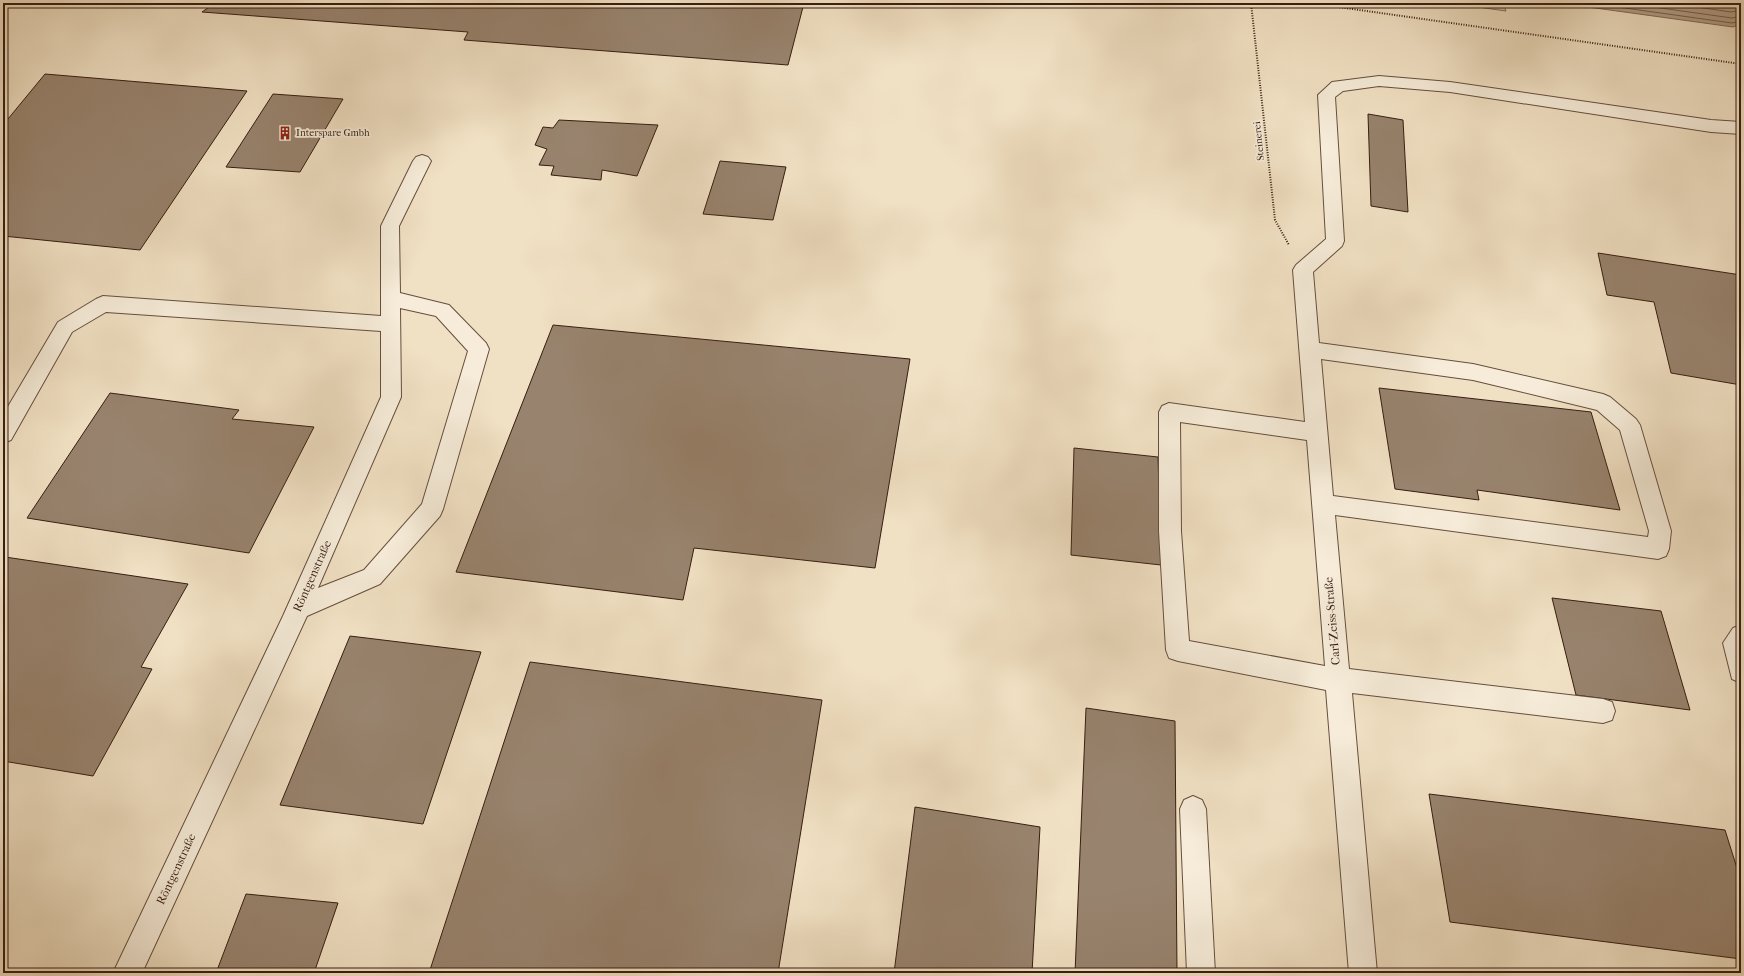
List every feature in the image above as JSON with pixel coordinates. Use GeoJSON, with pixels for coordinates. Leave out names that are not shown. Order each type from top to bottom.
{"type":"FeatureCollection","features":[{"type":"Feature","properties":{"kind":"street"},"geometry":{"type":"LineString","coordinates":[[1303,270],[1334,241],[1326,95],[1338,86],[1379,81],[1450,87],[1712,126],[1741,128]]}},
{"type":"Feature","properties":{"kind":"street","name":"Röntgenstraße"},"geometry":{"type":"LineString","coordinates":[[127,973],[298,608],[391,397],[390,226],[422,161]]}},
{"type":"Feature","properties":{"kind":"street","name":"Carl-Zeiss-Straße"},"geometry":{"type":"LineString","coordinates":[[1303,270],[1362,973]]}},
{"type":"Feature","properties":{"kind":"street"},"geometry":{"type":"LineString","coordinates":[[298,608],[372,577],[432,509],[479,349],[442,310],[390,298]]}},
{"type":"Feature","properties":{"kind":"street"},"geometry":{"type":"LineString","coordinates":[[3,434],[65,326],[103,304],[390,324]]}},
{"type":"Feature","properties":{"kind":"street"},"geometry":{"type":"LineString","coordinates":[[1310,350],[1473,372],[1603,403],[1629,426],[1660,531],[1658,549],[1322,504]]}},
{"type":"Feature","properties":{"kind":"street"},"geometry":{"type":"LineString","coordinates":[[1317,433],[1169,412],[1170,531],[1178,650],[1338,680],[1603,711]]}},
{"type":"Feature","properties":{"kind":"street"},"geometry":{"type":"LineString","coordinates":[[1741,636],[1735,643],[1741,671]]}},
{"type":"Feature","properties":{"kind":"street"},"geometry":{"type":"LineString","coordinates":[[1193,809],[1201,973]]}},
{"type":"Feature","properties":{"kind":"path","name":"Steinerei"},"geometry":{"type":"LineString","coordinates":[[1251,3],[1275,220],[1303,270]]}},
{"type":"Feature","properties":{"kind":"path"},"geometry":{"type":"LineString","coordinates":[[1310,3],[1741,64]]}},
{"type":"Feature","properties":{"kind":"shaded area"},"geometry":{"type":"Polygon","coordinates":[[[1449,3],[1503,3],[1506,11],[1449,3]]]}},
{"type":"Feature","properties":{"kind":"water"},"geometry":{"type":"Polygon","coordinates":[[[1559,3],[1741,3],[1741,24],[1733,27],[1559,3]]]}},
{"type":"Feature","properties":{"kind":"building"},"geometry":{"type":"Polygon","coordinates":[[[215,3],[804,3],[788,65],[464,40],[468,32],[202,12],[215,3]]]}},
{"type":"Feature","properties":{"kind":"building"},"geometry":{"type":"Polygon","coordinates":[[[45,74],[247,91],[140,250],[3,236],[3,125],[45,74]]]}},
{"type":"Feature","properties":{"kind":"building","name":"Interspare Gmbh"},"geometry":{"type":"Polygon","coordinates":[[[273,94],[343,99],[300,172],[226,167],[273,94]]]}},
{"type":"Feature","properties":{"kind":"building"},"geometry":{"type":"Polygon","coordinates":[[[1368,114],[1403,120],[1408,212],[1371,206],[1368,114]]]}},
{"type":"Feature","properties":{"kind":"building"},"geometry":{"type":"Polygon","coordinates":[[[559,120],[658,125],[637,176],[602,170],[601,180],[551,175],[554,166],[539,165],[547,149],[535,145],[543,127],[553,128],[559,120]]]}},
{"type":"Feature","properties":{"kind":"building"},"geometry":{"type":"Polygon","coordinates":[[[720,161],[786,167],[773,220],[703,214],[720,161]]]}},
{"type":"Feature","properties":{"kind":"building"},"geometry":{"type":"Polygon","coordinates":[[[1598,253],[1741,275],[1741,385],[1671,373],[1654,302],[1607,295],[1598,253]]]}},
{"type":"Feature","properties":{"kind":"building"},"geometry":{"type":"Polygon","coordinates":[[[553,325],[910,359],[875,568],[694,548],[683,600],[456,572],[553,325]]]}},
{"type":"Feature","properties":{"kind":"building"},"geometry":{"type":"Polygon","coordinates":[[[1379,388],[1591,412],[1620,510],[1477,490],[1479,500],[1395,489],[1379,388]]]}},
{"type":"Feature","properties":{"kind":"building"},"geometry":{"type":"Polygon","coordinates":[[[110,393],[239,410],[232,419],[314,427],[249,553],[27,518],[110,393]]]}},
{"type":"Feature","properties":{"kind":"building"},"geometry":{"type":"Polygon","coordinates":[[[1074,448],[1158,457],[1161,565],[1071,555],[1074,448]]]}},
{"type":"Feature","properties":{"kind":"building"},"geometry":{"type":"Polygon","coordinates":[[[5,557],[188,584],[141,667],[152,669],[93,776],[3,761],[3,559],[5,557]]]}},
{"type":"Feature","properties":{"kind":"building"},"geometry":{"type":"Polygon","coordinates":[[[1552,598],[1661,611],[1690,710],[1576,695],[1552,598]]]}},
{"type":"Feature","properties":{"kind":"building"},"geometry":{"type":"Polygon","coordinates":[[[350,636],[481,652],[423,824],[280,805],[350,636]]]}},
{"type":"Feature","properties":{"kind":"building"},"geometry":{"type":"Polygon","coordinates":[[[530,662],[822,700],[778,973],[429,973],[530,662]]]}},
{"type":"Feature","properties":{"kind":"building"},"geometry":{"type":"Polygon","coordinates":[[[1086,708],[1175,721],[1177,973],[1075,973],[1086,708]]]}},
{"type":"Feature","properties":{"kind":"building"},"geometry":{"type":"Polygon","coordinates":[[[1429,794],[1725,830],[1741,881],[1741,959],[1450,922],[1429,794]]]}},
{"type":"Feature","properties":{"kind":"building"},"geometry":{"type":"Polygon","coordinates":[[[915,807],[1040,827],[1032,973],[894,973],[915,807]]]}},
{"type":"Feature","properties":{"kind":"building"},"geometry":{"type":"Polygon","coordinates":[[[246,894],[338,903],[314,973],[216,973],[246,894]]]}},
{"type":"Feature","properties":{"kind":"place","name":"Interspare Gmbh"},"geometry":{"type":"Point","coordinates":[285,133]}}]}
